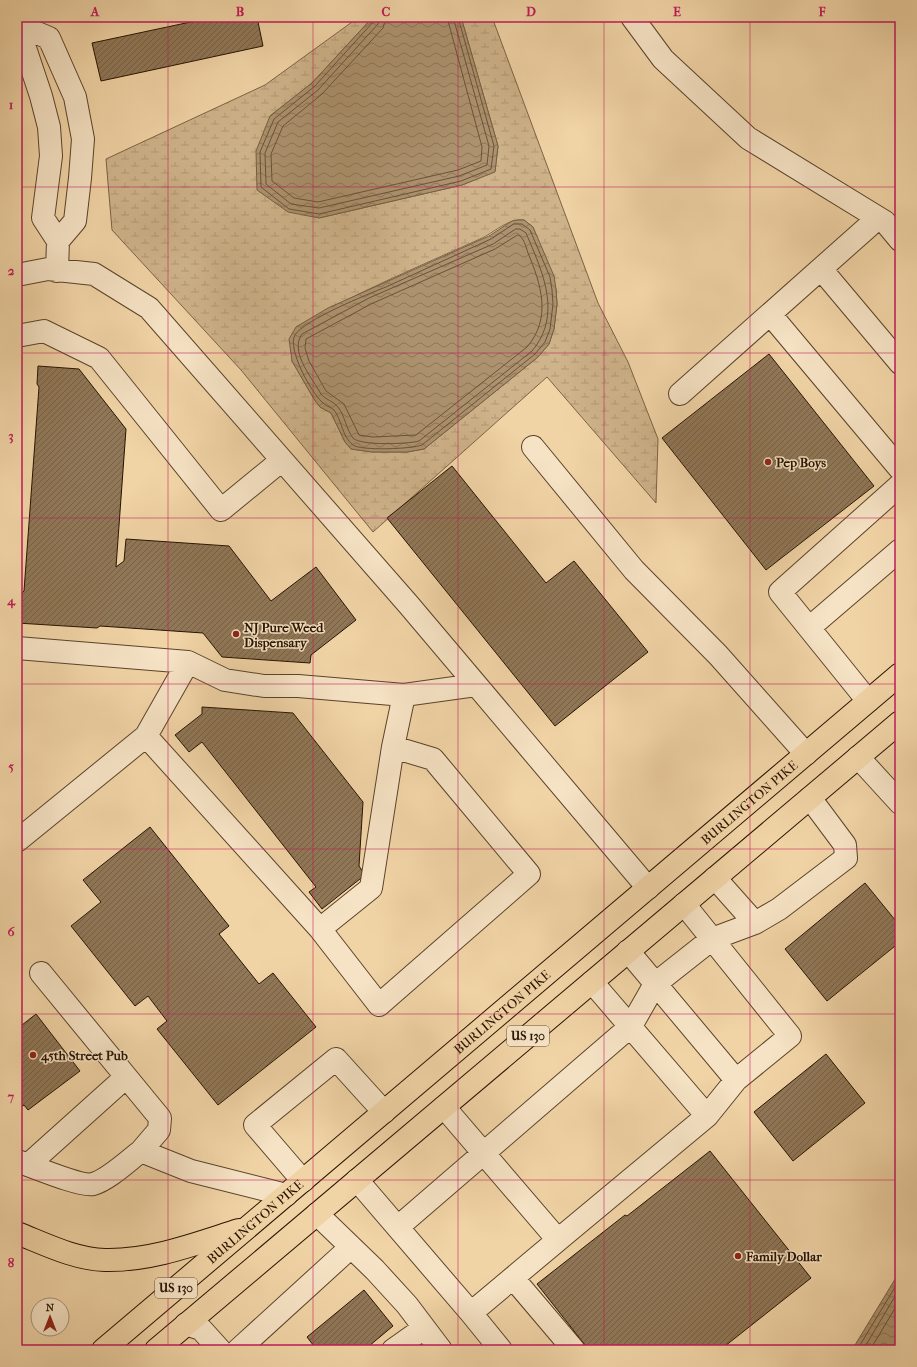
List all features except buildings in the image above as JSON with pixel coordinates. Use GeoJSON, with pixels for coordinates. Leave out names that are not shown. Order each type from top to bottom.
{"type":"FeatureCollection","features":[{"type":"Feature","properties":{"kind":"highway","name":"BURLINGTON PIKE"},"geometry":{"type":"LineString","coordinates":[[103,1350],[900,674]]}},
{"type":"Feature","properties":{"kind":"highway","name":"US 130"},"geometry":{"type":"LineString","coordinates":[[156,1350],[900,722]]}},
{"type":"Feature","properties":{"kind":"highway"},"geometry":{"type":"LineString","coordinates":[[17,1233],[68,1253],[104,1260],[142,1258],[178,1250],[249,1227]]}},
{"type":"Feature","properties":{"kind":"lane"},"geometry":{"type":"LineString","coordinates":[[632,17],[663,59],[748,138],[885,222],[900,240]]}},
{"type":"Feature","properties":{"kind":"lane"},"geometry":{"type":"LineString","coordinates":[[23,20],[24,45],[41,96],[49,127],[51,156],[44,218],[58,241],[57,271]]}},
{"type":"Feature","properties":{"kind":"lane"},"geometry":{"type":"LineString","coordinates":[[23,20],[49,38],[75,97],[83,139],[75,221],[58,241]]}},
{"type":"Feature","properties":{"kind":"lane"},"geometry":{"type":"LineString","coordinates":[[680,394],[878,218]]}},
{"type":"Feature","properties":{"kind":"lane"},"geometry":{"type":"LineString","coordinates":[[821,269],[900,363]]}},
{"type":"Feature","properties":{"kind":"lane"},"geometry":{"type":"LineString","coordinates":[[17,275],[48,270],[94,274],[149,308],[476,685],[648,888]]}},
{"type":"Feature","properties":{"kind":"lane"},"geometry":{"type":"LineString","coordinates":[[770,314],[900,469]]}},
{"type":"Feature","properties":{"kind":"lane"},"geometry":{"type":"LineString","coordinates":[[17,336],[44,331],[99,358],[221,510],[282,460]]}},
{"type":"Feature","properties":{"kind":"lane"},"geometry":{"type":"LineString","coordinates":[[533,447],[634,570],[718,655],[806,754]]}},
{"type":"Feature","properties":{"kind":"lane"},"geometry":{"type":"LineString","coordinates":[[868,701],[780,592],[900,485]]}},
{"type":"Feature","properties":{"kind":"lane"},"geometry":{"type":"LineString","coordinates":[[809,628],[900,550]]}},
{"type":"Feature","properties":{"kind":"lane"},"geometry":{"type":"LineString","coordinates":[[17,648],[188,662],[225,680],[264,686],[298,686],[404,695],[476,685]]}},
{"type":"Feature","properties":{"kind":"lane"},"geometry":{"type":"LineString","coordinates":[[17,841],[146,736],[188,662]]}},
{"type":"Feature","properties":{"kind":"lane"},"geometry":{"type":"LineString","coordinates":[[320,929],[371,888],[393,747],[404,695]]}},
{"type":"Feature","properties":{"kind":"lane"},"geometry":{"type":"LineString","coordinates":[[146,736],[320,929],[379,1005],[529,874],[433,759],[393,747]]}},
{"type":"Feature","properties":{"kind":"lane"},"geometry":{"type":"LineString","coordinates":[[858,757],[900,803]]}},
{"type":"Feature","properties":{"kind":"lane"},"geometry":{"type":"LineString","coordinates":[[398,1227],[631,1026],[655,984],[712,939],[755,923],[779,909],[846,858],[845,845],[810,798]]}},
{"type":"Feature","properties":{"kind":"lane"},"geometry":{"type":"LineString","coordinates":[[715,878],[755,923]]}},
{"type":"Feature","properties":{"kind":"lane"},"geometry":{"type":"LineString","coordinates":[[472,1313],[707,1116],[736,1080],[790,1036],[684,904]]}},
{"type":"Feature","properties":{"kind":"lane"},"geometry":{"type":"LineString","coordinates":[[628,951],[736,1080]]}},
{"type":"Feature","properties":{"kind":"lane"},"geometry":{"type":"LineString","coordinates":[[22,1163],[78,1182],[92,1184],[103,1179],[142,1151],[159,1130],[160,1118],[41,973]]}},
{"type":"Feature","properties":{"kind":"lane"},"geometry":{"type":"LineString","coordinates":[[592,982],[707,1116]]}},
{"type":"Feature","properties":{"kind":"lane"},"geometry":{"type":"LineString","coordinates":[[303,1181],[255,1125],[336,1059],[384,1112]]}},
{"type":"Feature","properties":{"kind":"lane"},"geometry":{"type":"LineString","coordinates":[[22,1163],[126,1077]]}},
{"type":"Feature","properties":{"kind":"lane"},"geometry":{"type":"LineString","coordinates":[[444,1107],[558,1240]]}},
{"type":"Feature","properties":{"kind":"lane"},"geometry":{"type":"LineString","coordinates":[[142,1151],[191,1171],[286,1195]]}},
{"type":"Feature","properties":{"kind":"lane"},"geometry":{"type":"LineString","coordinates":[[357,1180],[472,1313],[501,1350]]}},
{"type":"Feature","properties":{"kind":"lane"},"geometry":{"type":"LineString","coordinates":[[317,1214],[396,1294],[441,1350]]}},
{"type":"Feature","properties":{"kind":"lane"},"geometry":{"type":"LineString","coordinates":[[238,1350],[351,1247]]}},
{"type":"Feature","properties":{"kind":"lane"},"geometry":{"type":"LineString","coordinates":[[513,1278],[574,1350]]}},
{"type":"Feature","properties":{"kind":"lane"},"geometry":{"type":"LineString","coordinates":[[186,1324],[201,1329],[220,1350]]}},
{"type":"Feature","properties":{"kind":"lane"},"geometry":{"type":"LineString","coordinates":[[393,1350],[424,1328]]}},
{"type":"Feature","properties":{"kind":"green space"},"geometry":{"type":"Polygon","coordinates":[[[359,17],[373,17],[312,83],[270,116],[319,218],[462,185],[495,171],[498,146],[461,17],[492,17],[598,303],[628,362],[658,439],[656,503],[547,377],[373,532],[241,370],[112,230],[106,159],[265,85],[359,17]],[[524,220],[512,221],[480,239],[364,292],[296,327],[292,361],[320,407],[331,413],[345,442],[351,449],[372,452],[407,452],[424,449],[538,357],[549,344],[554,329],[557,304],[556,289],[533,227],[524,220]]]}},
{"type":"Feature","properties":{"kind":"water"},"geometry":{"type":"Polygon","coordinates":[[[373,17],[461,17],[498,146],[495,172],[462,185],[319,218],[288,212],[257,190],[256,151],[270,116],[312,83],[373,17]]]}},
{"type":"Feature","properties":{"kind":"water"},"geometry":{"type":"Polygon","coordinates":[[[524,220],[533,227],[554,276],[557,304],[554,329],[549,344],[538,357],[424,449],[407,452],[372,452],[351,449],[345,442],[331,413],[320,407],[314,399],[292,361],[289,339],[296,327],[328,308],[489,236],[512,221],[524,220]]]}},
{"type":"Feature","properties":{"kind":"water"},"geometry":{"type":"Polygon","coordinates":[[[900,1271],[900,1350],[852,1350],[900,1271]]]}},
{"type":"Feature","properties":{"kind":"place","name":"Pep Boys"},"geometry":{"type":"Point","coordinates":[768,462]}},
{"type":"Feature","properties":{"kind":"place","name":"NJ Pure Weed Dispensary"},"geometry":{"type":"Point","coordinates":[236,634]}},
{"type":"Feature","properties":{"kind":"place","name":"45th Street Pub"},"geometry":{"type":"Point","coordinates":[33,1055]}},
{"type":"Feature","properties":{"kind":"place","name":"Family Dollar"},"geometry":{"type":"Point","coordinates":[738,1256]}}]}
